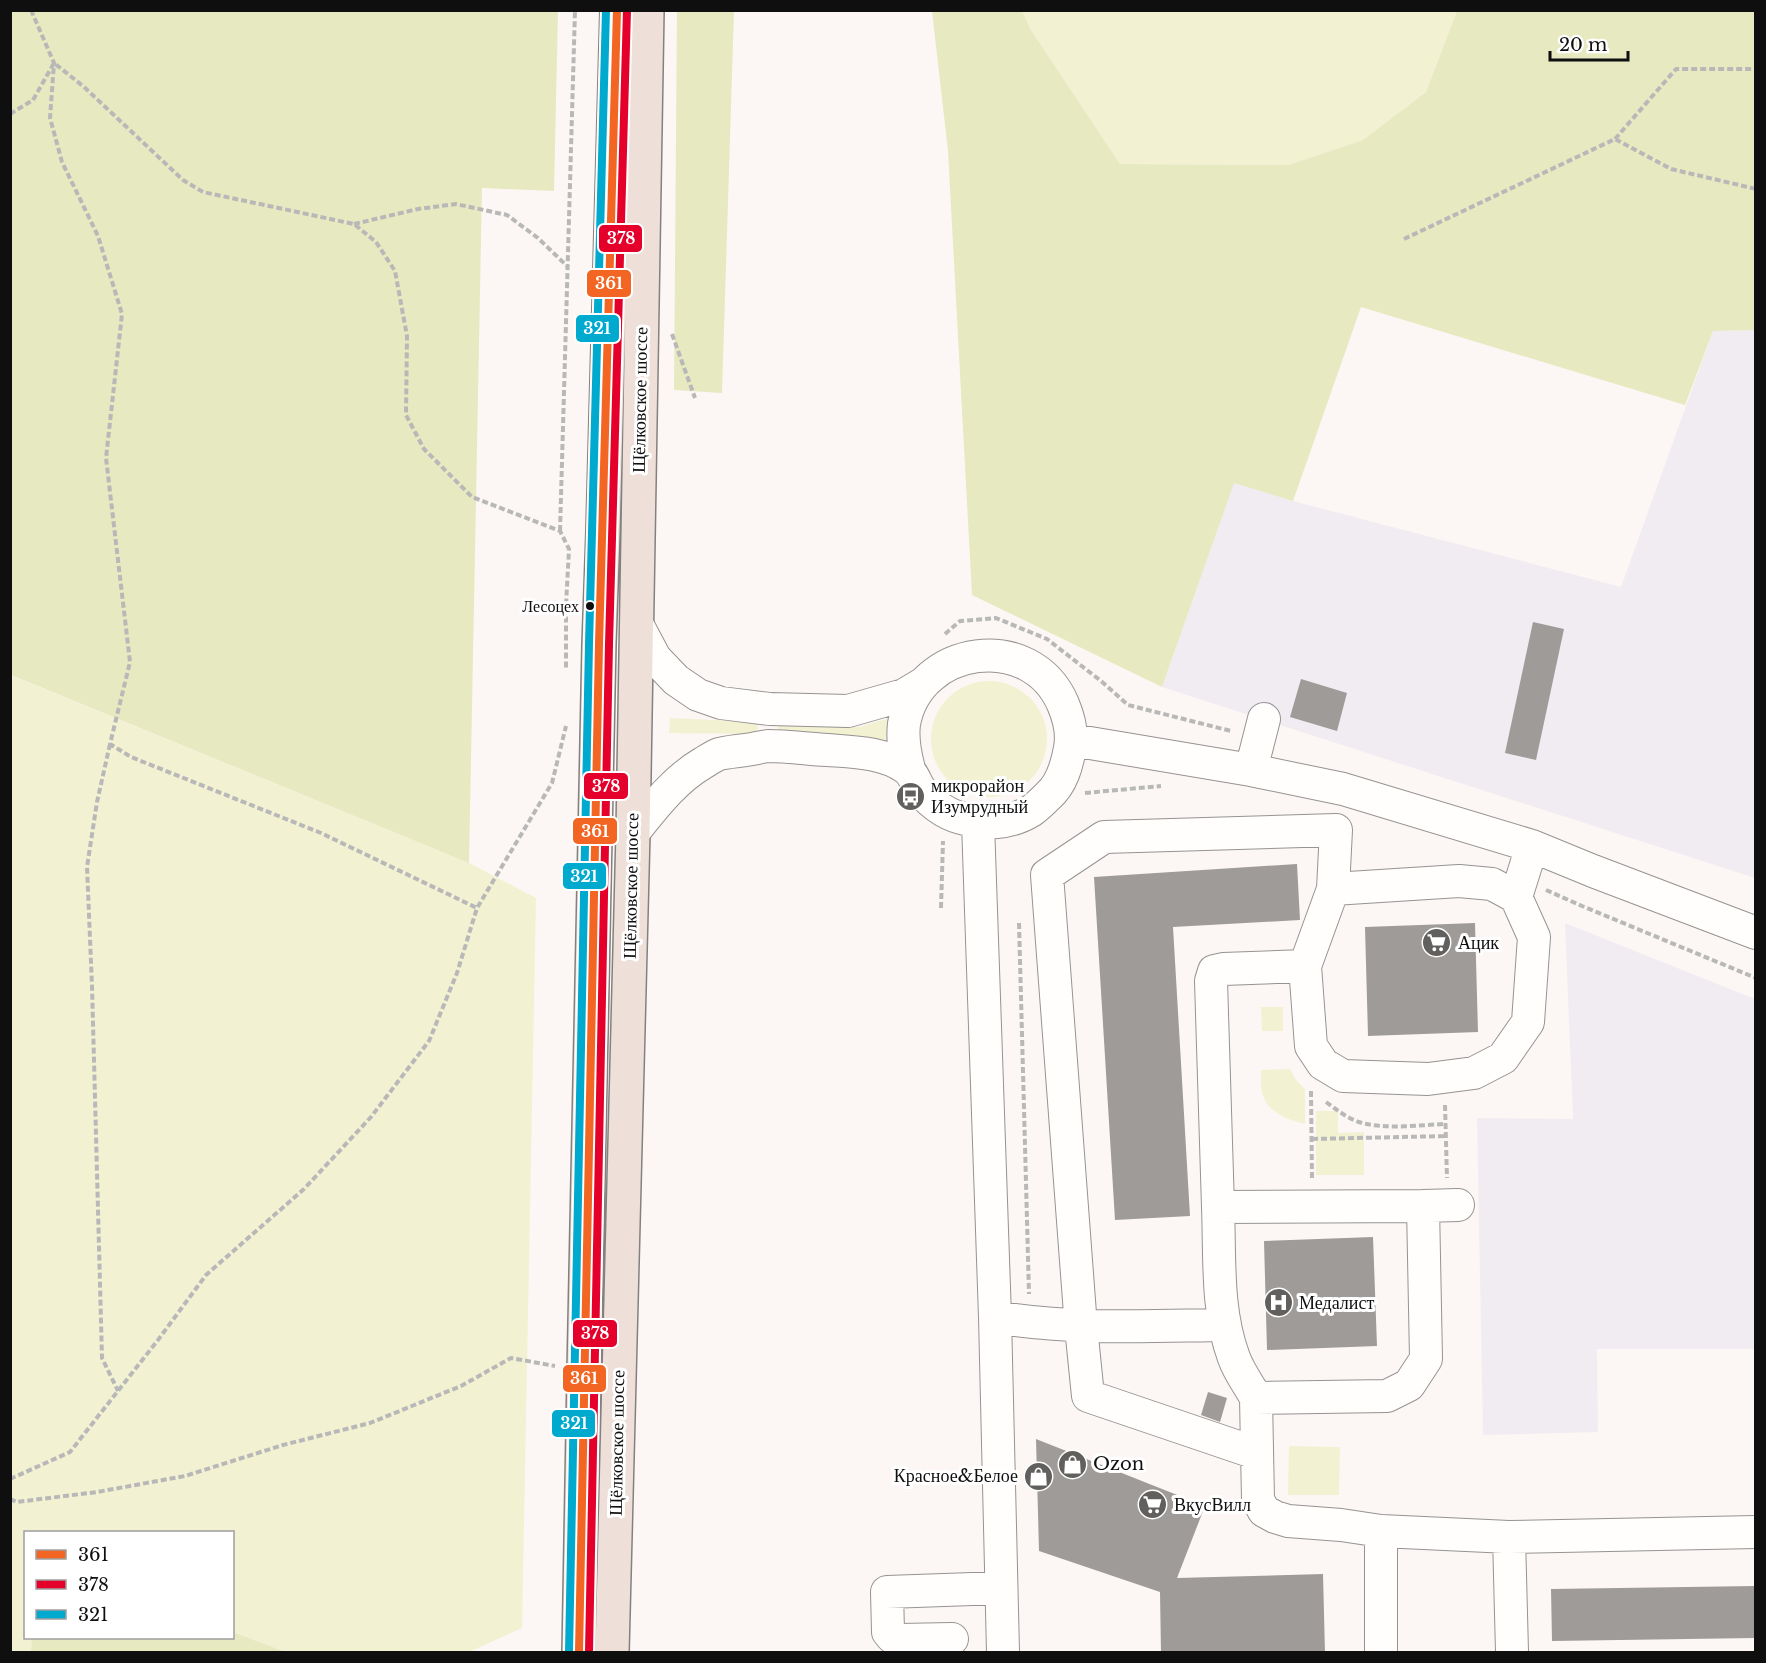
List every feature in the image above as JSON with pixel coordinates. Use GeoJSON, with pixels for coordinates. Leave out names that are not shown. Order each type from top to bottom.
{"type":"FeatureCollection","features":[{"type":"Feature","properties":{"kind":"main road","name":"Щёлковское шоссе"},"geometry":{"type":"LineString","coordinates":[[579,1653],[599,655],[617,10]]}},
{"type":"Feature","properties":{"kind":"main road","name":"Щёлковское шоссе"},"geometry":{"type":"LineString","coordinates":[[612,1653],[633,833],[647,10]]}},
{"type":"Feature","properties":{"kind":"street"},"geometry":{"type":"LineString","coordinates":[[637,624],[655,658],[676,680],[699,695],[721,703],[770,709],[848,711],[904,695],[924,683],[941,668],[961,658],[972,656],[984,654],[1006,656],[1028,664],[1046,678],[1060,696],[1069,717],[1072,740],[1067,767],[1053,792],[1032,811],[1005,821],[978,823],[956,817],[936,806],[920,789],[909,769],[903,747],[904,724],[911,703],[924,683]]}},
{"type":"Feature","properties":{"kind":"street"},"geometry":{"type":"LineString","coordinates":[[1251,770],[1264,719]]}},
{"type":"Feature","properties":{"kind":"street"},"geometry":{"type":"LineString","coordinates":[[1072,740],[1251,770],[1343,789],[1532,846],[1755,931]]}},
{"type":"Feature","properties":{"kind":"street"},"geometry":{"type":"LineString","coordinates":[[633,833],[667,792],[689,771],[718,755],[768,746],[857,752],[888,758],[909,769]]}},
{"type":"Feature","properties":{"kind":"street"},"geometry":{"type":"LineString","coordinates":[[1333,889],[1459,881],[1492,884],[1516,897],[1534,937],[1527,1022],[1503,1058],[1474,1073],[1428,1079],[1342,1076],[1323,1064],[1311,1046],[1305,966],[1333,889],[1336,830],[1343,789]]}},
{"type":"Feature","properties":{"kind":"street"},"geometry":{"type":"LineString","coordinates":[[978,823],[996,1317],[1003,1653]]}},
{"type":"Feature","properties":{"kind":"street"},"geometry":{"type":"LineString","coordinates":[[1256,1453],[1088,1396],[1047,875],[1104,837],[1336,830]]}},
{"type":"Feature","properties":{"kind":"street"},"geometry":{"type":"LineString","coordinates":[[1516,897],[1532,846]]}},
{"type":"Feature","properties":{"kind":"street"},"geometry":{"type":"LineString","coordinates":[[1305,966],[1223,969],[1214,971],[1211,981],[1224,1324],[1234,1359],[1256,1398],[1258,1500],[1264,1511],[1288,1521],[1381,1531],[1509,1537],[1755,1532]]}},
{"type":"Feature","properties":{"kind":"street"},"geometry":{"type":"LineString","coordinates":[[1218,1207],[1443,1206],[1426,1359],[1409,1385],[1387,1396],[1256,1398]]}},
{"type":"Feature","properties":{"kind":"street"},"geometry":{"type":"LineString","coordinates":[[996,1317],[1081,1327],[1224,1324]]}},
{"type":"Feature","properties":{"kind":"street"},"geometry":{"type":"LineString","coordinates":[[1381,1531],[1381,1653]]}},
{"type":"Feature","properties":{"kind":"street"},"geometry":{"type":"LineString","coordinates":[[1509,1537],[1512,1653]]}},
{"type":"Feature","properties":{"kind":"street"},"geometry":{"type":"LineString","coordinates":[[952,1639],[899,1640],[892,1637],[888,1632],[887,1592],[1001,1588]]}},
{"type":"Feature","properties":{"kind":"path"},"geometry":{"type":"LineString","coordinates":[[31,10],[54,63],[50,118],[62,162],[98,236],[122,314],[106,458],[130,662],[97,802],[87,867],[102,1358],[118,1391]]}},
{"type":"Feature","properties":{"kind":"path"},"geometry":{"type":"LineString","coordinates":[[566,676],[569,549],[560,531],[575,10]]}},
{"type":"Feature","properties":{"kind":"path"},"geometry":{"type":"LineString","coordinates":[[10,114],[33,100],[54,63]]}},
{"type":"Feature","properties":{"kind":"path"},"geometry":{"type":"LineString","coordinates":[[54,63],[83,86],[183,180],[203,192],[354,224],[418,209],[456,204],[507,215],[538,238],[568,267]]}},
{"type":"Feature","properties":{"kind":"path"},"geometry":{"type":"LineString","coordinates":[[1404,239],[1615,139],[1676,69],[1755,69]]}},
{"type":"Feature","properties":{"kind":"path"},"geometry":{"type":"LineString","coordinates":[[1615,139],[1671,169],[1755,189]]}},
{"type":"Feature","properties":{"kind":"path"},"geometry":{"type":"LineString","coordinates":[[354,224],[376,242],[395,271],[407,336],[406,415],[424,449],[472,497],[560,531]]}},
{"type":"Feature","properties":{"kind":"path"},"geometry":{"type":"LineString","coordinates":[[10,1479],[70,1452],[206,1275],[304,1189],[370,1117],[429,1041],[457,973],[477,908],[552,783],[567,723]]}},
{"type":"Feature","properties":{"kind":"path"},"geometry":{"type":"LineString","coordinates":[[110,744],[131,758],[321,833],[477,908]]}},
{"type":"Feature","properties":{"kind":"path"},"geometry":{"type":"LineString","coordinates":[[937,834],[943,842],[941,908]]}},
{"type":"Feature","properties":{"kind":"path"},"geometry":{"type":"LineString","coordinates":[[1311,1046],[1312,1207]]}},
{"type":"Feature","properties":{"kind":"path"},"geometry":{"type":"LineString","coordinates":[[1443,1206],[1446,1136],[1444,1077]]}},
{"type":"Feature","properties":{"kind":"path"},"geometry":{"type":"LineString","coordinates":[[1312,1139],[1446,1136]]}},
{"type":"Feature","properties":{"kind":"path"},"geometry":{"type":"LineString","coordinates":[[10,1499],[17,1502],[97,1492],[185,1476],[283,1445],[370,1423],[461,1386],[511,1358],[584,1371]]}},
{"type":"Feature","properties":{"kind":"shaded area"},"geometry":{"type":"Polygon","coordinates":[[[1755,330],[1755,878],[1162,687],[1234,482],[1293,501],[1621,587],[1713,331],[1755,330]]]}},
{"type":"Feature","properties":{"kind":"shaded area"},"geometry":{"type":"Polygon","coordinates":[[[1565,923],[1755,999],[1755,1349],[1597,1349],[1598,1432],[1483,1435],[1477,1118],[1573,1119],[1565,923]]]}},
{"type":"Feature","properties":{"kind":"green space"},"geometry":{"type":"Polygon","coordinates":[[[10,11],[558,11],[554,191],[482,188],[469,863],[11,675],[10,11]]]}},
{"type":"Feature","properties":{"kind":"green space"},"geometry":{"type":"Polygon","coordinates":[[[677,11],[734,11],[722,393],[674,390],[677,11]]]}},
{"type":"Feature","properties":{"kind":"green space"},"geometry":{"type":"Polygon","coordinates":[[[932,11],[1022,11],[1031,30],[1120,164],[1288,165],[1363,140],[1426,92],[1457,11],[1755,11],[1755,330],[1713,331],[1685,405],[1361,307],[1293,501],[1234,483],[1162,687],[972,595],[948,151],[932,11]]]}},
{"type":"Feature","properties":{"kind":"green space"},"geometry":{"type":"Polygon","coordinates":[[[1022,11],[1457,11],[1426,92],[1363,140],[1288,165],[1120,164],[1031,30],[1022,11]]]}},
{"type":"Feature","properties":{"kind":"green space"},"geometry":{"type":"Polygon","coordinates":[[[10,675],[469,863],[536,898],[522,1628],[469,1652],[286,1652],[234,1632],[234,1531],[24,1531],[24,1639],[32,1639],[31,1652],[11,1652],[10,675]]]}},
{"type":"Feature","properties":{"kind":"green space"},"geometry":{"type":"Polygon","coordinates":[[[989,681],[1011,685],[1030,698],[1043,717],[1047,739],[1043,761],[1030,780],[1011,793],[989,797],[967,793],[948,780],[935,761],[931,739],[935,717],[948,698],[967,685],[989,681]]]}},
{"type":"Feature","properties":{"kind":"green space"},"geometry":{"type":"Polygon","coordinates":[[[893,717],[893,750],[777,737],[778,724],[859,727],[893,717]]]}},
{"type":"Feature","properties":{"kind":"green space"},"geometry":{"type":"Polygon","coordinates":[[[670,718],[758,722],[757,734],[669,733],[670,718]]]}},
{"type":"Feature","properties":{"kind":"green space"},"geometry":{"type":"Polygon","coordinates":[[[1261,1007],[1283,1007],[1283,1031],[1262,1031],[1261,1007]]]}},
{"type":"Feature","properties":{"kind":"green space"},"geometry":{"type":"Polygon","coordinates":[[[1290,1069],[1305,1089],[1305,1124],[1286,1118],[1274,1111],[1269,1107],[1262,1092],[1261,1070],[1290,1069]]]}},
{"type":"Feature","properties":{"kind":"green space"},"geometry":{"type":"Polygon","coordinates":[[[1316,1111],[1338,1111],[1338,1133],[1364,1132],[1364,1175],[1316,1175],[1316,1111]]]}},
{"type":"Feature","properties":{"kind":"green space"},"geometry":{"type":"Polygon","coordinates":[[[1289,1446],[1340,1447],[1339,1495],[1288,1495],[1289,1446]]]}},
{"type":"Feature","properties":{"kind":"green space"},"geometry":{"type":"Polygon","coordinates":[[[234,1632],[286,1652],[31,1652],[32,1639],[234,1639],[234,1632]]]}},
{"type":"Feature","properties":{"kind":"building"},"geometry":{"type":"Polygon","coordinates":[[[1533,622],[1564,629],[1536,760],[1505,753],[1533,622]]]}},
{"type":"Feature","properties":{"kind":"building"},"geometry":{"type":"Polygon","coordinates":[[[1301,679],[1347,693],[1337,731],[1290,717],[1301,679]]]}},
{"type":"Feature","properties":{"kind":"building"},"geometry":{"type":"Polygon","coordinates":[[[1297,864],[1300,920],[1173,927],[1190,1216],[1115,1220],[1094,877],[1297,864]]]}},
{"type":"Feature","properties":{"kind":"building"},"geometry":{"type":"Polygon","coordinates":[[[1475,923],[1478,1032],[1368,1036],[1365,927],[1475,923]]]}},
{"type":"Feature","properties":{"kind":"building"},"geometry":{"type":"Polygon","coordinates":[[[1373,1237],[1377,1346],[1267,1350],[1264,1241],[1373,1237]]]}},
{"type":"Feature","properties":{"kind":"building"},"geometry":{"type":"Polygon","coordinates":[[[1208,1392],[1227,1398],[1220,1422],[1201,1415],[1208,1392]]]}},
{"type":"Feature","properties":{"kind":"building"},"geometry":{"type":"Polygon","coordinates":[[[1036,1439],[1205,1506],[1177,1578],[1323,1574],[1325,1653],[1161,1653],[1160,1592],[1039,1551],[1036,1439]]]}},
{"type":"Feature","properties":{"kind":"building"},"geometry":{"type":"Polygon","coordinates":[[[1755,1586],[1755,1638],[1552,1641],[1551,1589],[1755,1586]]]}},
{"type":"Feature","properties":{"kind":"transit line","name":"321"},"geometry":{"type":"LineString","coordinates":[[569,1652],[589,644],[606,10]]}},
{"type":"Feature","properties":{"kind":"transit line","name":"361"},"geometry":{"type":"LineString","coordinates":[[579,1652],[599,644],[617,10]]}},
{"type":"Feature","properties":{"kind":"transit line","name":"378"},"geometry":{"type":"LineString","coordinates":[[589,1652],[609,644],[627,10]]}},
{"type":"Feature","properties":{"kind":"place","name":"Лесоцех"},"geometry":{"type":"Point","coordinates":[590,606]}},
{"type":"Feature","properties":{"kind":"place","name":"микрорайон Изумрудный"},"geometry":{"type":"Point","coordinates":[910,796]}},
{"type":"Feature","properties":{"kind":"place","name":"Ацик"},"geometry":{"type":"Point","coordinates":[1437,943]}},
{"type":"Feature","properties":{"kind":"place","name":"Медалист"},"geometry":{"type":"Point","coordinates":[1278,1303]}},
{"type":"Feature","properties":{"kind":"place","name":"Ozon"},"geometry":{"type":"Point","coordinates":[1072,1464]}},
{"type":"Feature","properties":{"kind":"place","name":"Красное&Белое"},"geometry":{"type":"Point","coordinates":[1039,1476]}},
{"type":"Feature","properties":{"kind":"place","name":"ВкусВилл"},"geometry":{"type":"Point","coordinates":[1153,1505]}}]}
